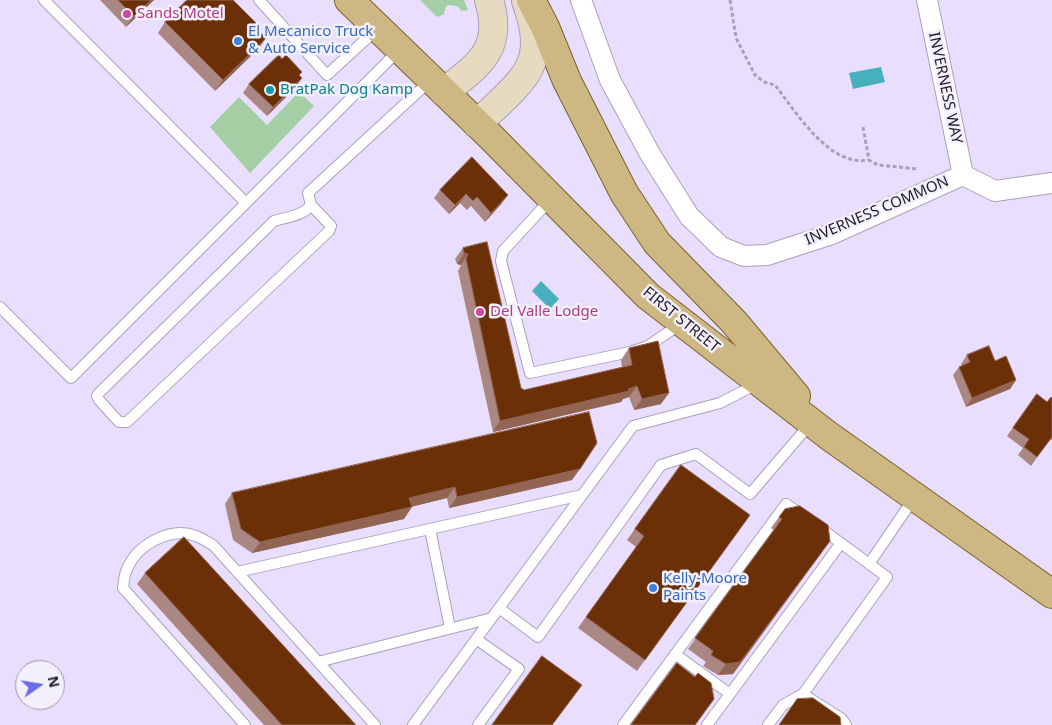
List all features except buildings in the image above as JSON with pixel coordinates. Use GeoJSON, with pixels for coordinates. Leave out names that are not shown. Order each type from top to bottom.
{"type":"FeatureCollection","features":[{"type":"Feature","properties":{"kind":"main road","name":"FIRST STREET"},"geometry":{"type":"LineString","coordinates":[[349,0],[552,198],[648,296],[820,429],[1052,594]]}},
{"type":"Feature","properties":{"kind":"main road"},"geometry":{"type":"LineString","coordinates":[[438,86],[479,64],[492,40],[493,26],[489,0]]}},
{"type":"Feature","properties":{"kind":"main road"},"geometry":{"type":"LineString","coordinates":[[477,124],[509,93],[530,67],[534,50],[534,32],[526,0]]}},
{"type":"Feature","properties":{"kind":"main road"},"geometry":{"type":"LineString","coordinates":[[531,0],[545,27],[567,81],[624,193],[657,243],[734,322],[820,429]]}},
{"type":"Feature","properties":{"kind":"street","name":"INVERNESS COMMON"},"geometry":{"type":"LineString","coordinates":[[581,0],[610,80],[650,154],[689,216],[721,247],[744,256],[767,255],[832,234],[963,175]]}},
{"type":"Feature","properties":{"kind":"street","name":"INVERNESS WAY"},"geometry":{"type":"LineString","coordinates":[[927,0],[963,175]]}},
{"type":"Feature","properties":{"kind":"street"},"geometry":{"type":"LineString","coordinates":[[963,175],[995,191],[1052,183]]}},
{"type":"Feature","properties":{"kind":"lane"},"geometry":{"type":"LineString","coordinates":[[44,0],[246,203]]}},
{"type":"Feature","properties":{"kind":"lane"},"geometry":{"type":"LineString","coordinates":[[259,0],[327,74],[378,28]]}},
{"type":"Feature","properties":{"kind":"lane"},"geometry":{"type":"LineString","coordinates":[[0,307],[71,378],[399,49]]}},
{"type":"Feature","properties":{"kind":"lane"},"geometry":{"type":"LineString","coordinates":[[311,205],[302,214],[274,221],[99,393],[97,396],[99,400],[119,422],[126,422],[329,231],[331,226],[311,205],[308,193],[438,86]]}},
{"type":"Feature","properties":{"kind":"lane"},"geometry":{"type":"LineString","coordinates":[[552,198],[503,251],[501,261],[530,372],[630,352],[648,346],[682,322]]}},
{"type":"Feature","properties":{"kind":"lane"},"geometry":{"type":"LineString","coordinates":[[413,725],[633,426],[720,403],[760,382]]}},
{"type":"Feature","properties":{"kind":"lane"},"geometry":{"type":"LineString","coordinates":[[499,608],[538,637],[661,465],[696,454],[750,494],[820,429]]}},
{"type":"Feature","properties":{"kind":"lane"},"geometry":{"type":"LineString","coordinates":[[237,572],[582,495]]}},
{"type":"Feature","properties":{"kind":"lane"},"geometry":{"type":"LineString","coordinates":[[869,564],[915,497]]}},
{"type":"Feature","properties":{"kind":"lane"},"geometry":{"type":"LineString","coordinates":[[623,725],[786,504],[887,577],[804,694],[782,705],[768,725]]}},
{"type":"Feature","properties":{"kind":"lane"},"geometry":{"type":"LineString","coordinates":[[430,529],[450,628]]}},
{"type":"Feature","properties":{"kind":"lane"},"geometry":{"type":"LineString","coordinates":[[245,725],[123,588],[126,569],[139,550],[159,538],[177,534],[194,535],[213,545],[375,725]]}},
{"type":"Feature","properties":{"kind":"lane"},"geometry":{"type":"LineString","coordinates":[[707,725],[841,543]]}},
{"type":"Feature","properties":{"kind":"lane"},"geometry":{"type":"LineString","coordinates":[[318,662],[492,618]]}},
{"type":"Feature","properties":{"kind":"lane"},"geometry":{"type":"LineString","coordinates":[[476,639],[518,669],[478,725]]}},
{"type":"Feature","properties":{"kind":"lane"},"geometry":{"type":"LineString","coordinates":[[675,654],[730,694]]}},
{"type":"Feature","properties":{"kind":"lane"},"geometry":{"type":"LineString","coordinates":[[804,694],[842,720],[846,725]]}},
{"type":"Feature","properties":{"kind":"path"},"geometry":{"type":"LineString","coordinates":[[730,0],[736,38],[754,75],[764,82],[774,85],[820,142],[852,160],[860,162],[869,160],[878,165],[918,169]]}},
{"type":"Feature","properties":{"kind":"path"},"geometry":{"type":"LineString","coordinates":[[863,127],[869,160]]}},
{"type":"Feature","properties":{"kind":"shaded area"},"geometry":{"type":"Polygon","coordinates":[[[420,0],[464,0],[468,10],[462,11],[457,6],[448,5],[445,8],[444,14],[437,17],[420,0]]]}},
{"type":"Feature","properties":{"kind":"shaded area"},"geometry":{"type":"Polygon","coordinates":[[[881,67],[885,82],[853,89],[849,73],[881,67]]]}},
{"type":"Feature","properties":{"kind":"shaded area"},"geometry":{"type":"Polygon","coordinates":[[[299,92],[314,106],[250,173],[210,127],[239,97],[267,125],[299,92]]]}},
{"type":"Feature","properties":{"kind":"shaded area"},"geometry":{"type":"Polygon","coordinates":[[[541,281],[559,299],[550,309],[532,291],[541,281]]]}},
{"type":"Feature","properties":{"kind":"place","name":"Sands Motel"},"geometry":{"type":"Point","coordinates":[127,14]}},
{"type":"Feature","properties":{"kind":"place","name":"El Mecanico Truck & Auto Service"},"geometry":{"type":"Point","coordinates":[238,41]}},
{"type":"Feature","properties":{"kind":"place","name":"BratPak Dog Kamp"},"geometry":{"type":"Point","coordinates":[270,90]}},
{"type":"Feature","properties":{"kind":"place","name":"Del Valle Lodge"},"geometry":{"type":"Point","coordinates":[480,312]}},
{"type":"Feature","properties":{"kind":"place","name":"Kelly-Moore Paints"},"geometry":{"type":"Point","coordinates":[653,588]}}]}
